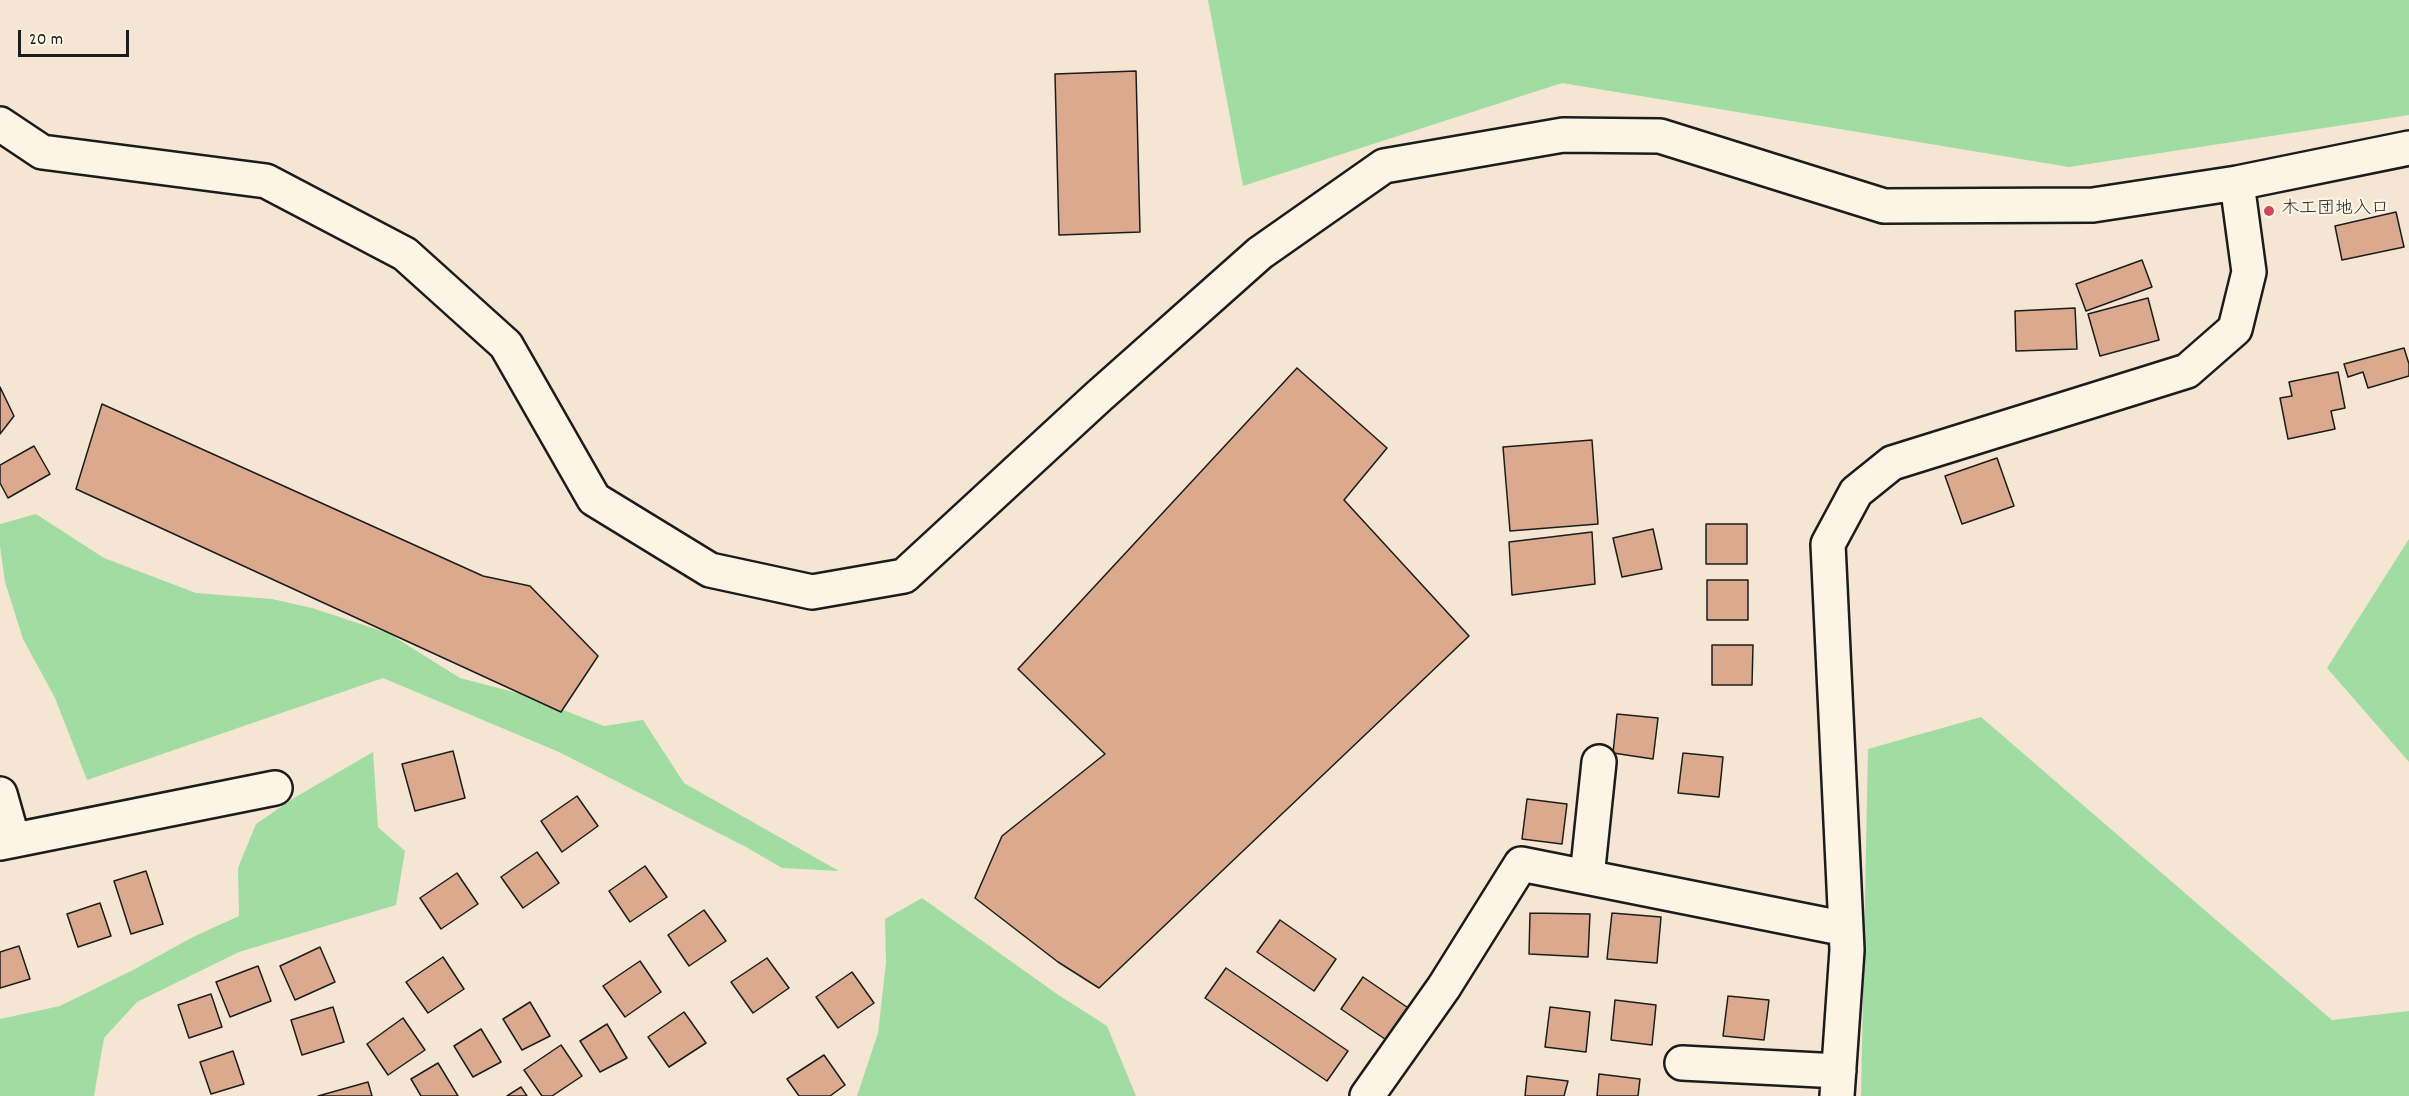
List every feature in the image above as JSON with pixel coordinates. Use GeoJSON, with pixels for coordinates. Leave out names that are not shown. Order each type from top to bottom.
{"type":"FeatureCollection","features":[{"type":"Feature","properties":{"kind":"street"},"geometry":{"type":"LineString","coordinates":[[0,123],[42,152],[266,181],[405,254],[506,345],[594,499],[710,570],[812,592],[904,576],[1098,397],[1260,253],[1384,166],[1563,135],[1660,136],[1884,206],[2093,205],[2237,183],[2409,148]]}},
{"type":"Feature","properties":{"kind":"street"},"geometry":{"type":"LineString","coordinates":[[1682,1063],[1838,1084],[1847,950],[1828,544],[1856,492],[1892,463],[2187,372],[2235,329],[2249,272],[2237,183]]}},
{"type":"Feature","properties":{"kind":"street"},"geometry":{"type":"LineString","coordinates":[[1587,877],[1599,762]]}},
{"type":"Feature","properties":{"kind":"street"},"geometry":{"type":"LineString","coordinates":[[0,794],[6,842],[275,788]]}},
{"type":"Feature","properties":{"kind":"street"},"geometry":{"type":"LineString","coordinates":[[1367,1096],[1444,987],[1521,864],[1846,928]]}},
{"type":"Feature","properties":{"kind":"green space"},"geometry":{"type":"Polygon","coordinates":[[[1208,0],[2409,0],[2409,115],[2069,167],[1562,83],[1243,186],[1208,0]]]}},
{"type":"Feature","properties":{"kind":"green space"},"geometry":{"type":"Polygon","coordinates":[[[36,514],[104,558],[196,593],[272,599],[312,608],[388,633],[460,678],[525,695],[604,726],[643,720],[684,783],[839,871],[782,868],[746,847],[559,752],[383,678],[87,780],[55,698],[23,639],[5,582],[0,546],[0,524],[36,514]]]}},
{"type":"Feature","properties":{"kind":"green space"},"geometry":{"type":"Polygon","coordinates":[[[2409,539],[2409,762],[2327,668],[2409,539]]]}},
{"type":"Feature","properties":{"kind":"green space"},"geometry":{"type":"Polygon","coordinates":[[[1981,717],[2332,1020],[2409,1011],[2409,1096],[1861,1096],[1868,749],[1981,717]]]}},
{"type":"Feature","properties":{"kind":"green space"},"geometry":{"type":"Polygon","coordinates":[[[373,752],[378,827],[405,851],[396,905],[239,952],[137,1002],[104,1038],[94,1096],[0,1096],[0,1019],[60,1006],[193,937],[239,916],[238,868],[256,824],[294,798],[373,752]]]}},
{"type":"Feature","properties":{"kind":"green space"},"geometry":{"type":"Polygon","coordinates":[[[922,898],[1057,994],[1107,1026],[1136,1096],[857,1096],[878,1033],[886,963],[885,919],[922,898]]]}},
{"type":"Feature","properties":{"kind":"building"},"geometry":{"type":"Polygon","coordinates":[[[1136,71],[1140,232],[1059,235],[1055,74],[1136,71]]]}},
{"type":"Feature","properties":{"kind":"building"},"geometry":{"type":"Polygon","coordinates":[[[2396,212],[2404,247],[2342,260],[2335,226],[2396,212]]]}},
{"type":"Feature","properties":{"kind":"building"},"geometry":{"type":"Polygon","coordinates":[[[2142,260],[2152,287],[2086,311],[2076,284],[2142,260]]]}},
{"type":"Feature","properties":{"kind":"building"},"geometry":{"type":"Polygon","coordinates":[[[2148,298],[2159,340],[2100,356],[2088,314],[2148,298]]]}},
{"type":"Feature","properties":{"kind":"building"},"geometry":{"type":"Polygon","coordinates":[[[2075,308],[2077,349],[2016,351],[2015,311],[2075,308]]]}},
{"type":"Feature","properties":{"kind":"building"},"geometry":{"type":"Polygon","coordinates":[[[2404,348],[2409,364],[2409,376],[2368,388],[2363,372],[2348,377],[2344,364],[2404,348]]]}},
{"type":"Feature","properties":{"kind":"building"},"geometry":{"type":"Polygon","coordinates":[[[1297,368],[1387,448],[1344,500],[1469,636],[1099,988],[1058,962],[975,898],[1002,836],[1105,754],[1018,669],[1297,368]]]}},
{"type":"Feature","properties":{"kind":"building"},"geometry":{"type":"Polygon","coordinates":[[[2338,372],[2345,408],[2331,411],[2335,429],[2288,439],[2280,398],[2292,396],[2289,382],[2338,372]]]}},
{"type":"Feature","properties":{"kind":"building"},"geometry":{"type":"Polygon","coordinates":[[[0,387],[14,416],[0,434],[0,387]]]}},
{"type":"Feature","properties":{"kind":"building"},"geometry":{"type":"Polygon","coordinates":[[[102,404],[483,576],[530,586],[598,656],[561,712],[76,489],[102,404]]]}},
{"type":"Feature","properties":{"kind":"building"},"geometry":{"type":"Polygon","coordinates":[[[1592,440],[1598,524],[1510,531],[1503,447],[1592,440]]]}},
{"type":"Feature","properties":{"kind":"building"},"geometry":{"type":"Polygon","coordinates":[[[34,446],[50,474],[8,498],[0,483],[0,465],[34,446]]]}},
{"type":"Feature","properties":{"kind":"building"},"geometry":{"type":"Polygon","coordinates":[[[1997,458],[2014,506],[1962,524],[1945,476],[1997,458]]]}},
{"type":"Feature","properties":{"kind":"building"},"geometry":{"type":"Polygon","coordinates":[[[1706,524],[1747,524],[1747,564],[1706,564],[1706,524]]]}},
{"type":"Feature","properties":{"kind":"building"},"geometry":{"type":"Polygon","coordinates":[[[1653,529],[1662,569],[1622,577],[1613,538],[1653,529]]]}},
{"type":"Feature","properties":{"kind":"building"},"geometry":{"type":"Polygon","coordinates":[[[1592,532],[1595,584],[1512,595],[1509,542],[1592,532]]]}},
{"type":"Feature","properties":{"kind":"building"},"geometry":{"type":"Polygon","coordinates":[[[1707,580],[1748,580],[1748,620],[1707,620],[1707,580]]]}},
{"type":"Feature","properties":{"kind":"building"},"geometry":{"type":"Polygon","coordinates":[[[1712,645],[1753,645],[1752,685],[1712,685],[1712,645]]]}},
{"type":"Feature","properties":{"kind":"building"},"geometry":{"type":"Polygon","coordinates":[[[1617,714],[1658,718],[1653,759],[1613,753],[1617,714]]]}},
{"type":"Feature","properties":{"kind":"building"},"geometry":{"type":"Polygon","coordinates":[[[453,751],[465,798],[415,811],[402,764],[453,751]]]}},
{"type":"Feature","properties":{"kind":"building"},"geometry":{"type":"Polygon","coordinates":[[[1683,753],[1723,757],[1719,797],[1678,793],[1683,753]]]}},
{"type":"Feature","properties":{"kind":"building"},"geometry":{"type":"Polygon","coordinates":[[[577,796],[598,826],[562,852],[541,821],[577,796]]]}},
{"type":"Feature","properties":{"kind":"building"},"geometry":{"type":"Polygon","coordinates":[[[1527,799],[1567,804],[1562,844],[1522,839],[1527,799]]]}},
{"type":"Feature","properties":{"kind":"building"},"geometry":{"type":"Polygon","coordinates":[[[537,852],[559,883],[523,908],[501,877],[537,852]]]}},
{"type":"Feature","properties":{"kind":"building"},"geometry":{"type":"Polygon","coordinates":[[[645,866],[667,897],[630,922],[609,891],[645,866]]]}},
{"type":"Feature","properties":{"kind":"building"},"geometry":{"type":"Polygon","coordinates":[[[146,871],[163,924],[131,934],[114,881],[146,871]]]}},
{"type":"Feature","properties":{"kind":"building"},"geometry":{"type":"Polygon","coordinates":[[[457,873],[478,904],[441,929],[420,898],[457,873]]]}},
{"type":"Feature","properties":{"kind":"building"},"geometry":{"type":"Polygon","coordinates":[[[100,903],[111,936],[78,947],[67,914],[100,903]]]}},
{"type":"Feature","properties":{"kind":"building"},"geometry":{"type":"Polygon","coordinates":[[[704,910],[726,941],[689,966],[668,935],[704,910]]]}},
{"type":"Feature","properties":{"kind":"building"},"geometry":{"type":"Polygon","coordinates":[[[1530,913],[1590,914],[1588,957],[1529,954],[1530,913]]]}},
{"type":"Feature","properties":{"kind":"building"},"geometry":{"type":"Polygon","coordinates":[[[1612,913],[1661,917],[1657,963],[1607,959],[1612,913]]]}},
{"type":"Feature","properties":{"kind":"building"},"geometry":{"type":"Polygon","coordinates":[[[1280,920],[1336,959],[1314,991],[1257,952],[1280,920]]]}},
{"type":"Feature","properties":{"kind":"building"},"geometry":{"type":"Polygon","coordinates":[[[19,946],[30,979],[0,988],[0,952],[19,946]]]}},
{"type":"Feature","properties":{"kind":"building"},"geometry":{"type":"Polygon","coordinates":[[[320,947],[335,982],[295,1000],[280,966],[320,947]]]}},
{"type":"Feature","properties":{"kind":"building"},"geometry":{"type":"Polygon","coordinates":[[[443,957],[464,989],[428,1013],[406,982],[443,957]]]}},
{"type":"Feature","properties":{"kind":"building"},"geometry":{"type":"Polygon","coordinates":[[[767,958],[789,988],[753,1013],[731,982],[767,958]]]}},
{"type":"Feature","properties":{"kind":"building"},"geometry":{"type":"Polygon","coordinates":[[[640,961],[661,992],[625,1017],[603,986],[640,961]]]}},
{"type":"Feature","properties":{"kind":"building"},"geometry":{"type":"Polygon","coordinates":[[[258,966],[271,1001],[230,1017],[216,982],[258,966]]]}},
{"type":"Feature","properties":{"kind":"building"},"geometry":{"type":"Polygon","coordinates":[[[1226,968],[1348,1051],[1327,1081],[1205,998],[1226,968]]]}},
{"type":"Feature","properties":{"kind":"building"},"geometry":{"type":"Polygon","coordinates":[[[852,972],[874,1003],[838,1028],[816,997],[852,972]]]}},
{"type":"Feature","properties":{"kind":"building"},"geometry":{"type":"Polygon","coordinates":[[[1363,977],[1420,1016],[1398,1048],[1341,1009],[1363,977]]]}},
{"type":"Feature","properties":{"kind":"building"},"geometry":{"type":"Polygon","coordinates":[[[211,994],[222,1027],[189,1038],[178,1005],[211,994]]]}},
{"type":"Feature","properties":{"kind":"building"},"geometry":{"type":"Polygon","coordinates":[[[1728,996],[1769,1000],[1764,1040],[1723,1036],[1728,996]]]}},
{"type":"Feature","properties":{"kind":"building"},"geometry":{"type":"Polygon","coordinates":[[[1615,1000],[1656,1005],[1652,1045],[1611,1040],[1615,1000]]]}},
{"type":"Feature","properties":{"kind":"building"},"geometry":{"type":"Polygon","coordinates":[[[530,1002],[550,1036],[522,1050],[503,1019],[530,1002]]]}},
{"type":"Feature","properties":{"kind":"building"},"geometry":{"type":"Polygon","coordinates":[[[333,1007],[344,1042],[302,1055],[291,1020],[333,1007]]]}},
{"type":"Feature","properties":{"kind":"building"},"geometry":{"type":"Polygon","coordinates":[[[1550,1007],[1590,1012],[1586,1052],[1545,1047],[1550,1007]]]}},
{"type":"Feature","properties":{"kind":"building"},"geometry":{"type":"Polygon","coordinates":[[[684,1012],[706,1043],[669,1067],[648,1037],[684,1012]]]}},
{"type":"Feature","properties":{"kind":"building"},"geometry":{"type":"Polygon","coordinates":[[[403,1018],[425,1050],[388,1075],[367,1044],[403,1018]]]}},
{"type":"Feature","properties":{"kind":"building"},"geometry":{"type":"Polygon","coordinates":[[[607,1024],[627,1058],[600,1072],[580,1041],[607,1024]]]}},
{"type":"Feature","properties":{"kind":"building"},"geometry":{"type":"Polygon","coordinates":[[[481,1029],[501,1062],[473,1077],[454,1046],[481,1029]]]}},
{"type":"Feature","properties":{"kind":"building"},"geometry":{"type":"Polygon","coordinates":[[[561,1045],[582,1076],[552,1096],[542,1096],[524,1070],[561,1045]]]}},
{"type":"Feature","properties":{"kind":"building"},"geometry":{"type":"Polygon","coordinates":[[[233,1051],[244,1084],[211,1094],[200,1062],[233,1051]]]}},
{"type":"Feature","properties":{"kind":"building"},"geometry":{"type":"Polygon","coordinates":[[[824,1055],[845,1085],[830,1096],[799,1096],[787,1079],[824,1055]]]}},
{"type":"Feature","properties":{"kind":"building"},"geometry":{"type":"Polygon","coordinates":[[[438,1063],[458,1096],[421,1096],[411,1079],[438,1063]]]}},
{"type":"Feature","properties":{"kind":"building"},"geometry":{"type":"Polygon","coordinates":[[[1599,1074],[1640,1079],[1638,1096],[1597,1096],[1599,1074]]]}},
{"type":"Feature","properties":{"kind":"building"},"geometry":{"type":"Polygon","coordinates":[[[1527,1076],[1568,1081],[1564,1096],[1525,1096],[1527,1076]]]}},
{"type":"Feature","properties":{"kind":"building"},"geometry":{"type":"Polygon","coordinates":[[[368,1082],[372,1096],[318,1096],[368,1082]]]}},
{"type":"Feature","properties":{"kind":"building"},"geometry":{"type":"Polygon","coordinates":[[[521,1087],[527,1096],[507,1096],[521,1087]]]}},
{"type":"Feature","properties":{"kind":"place","name":"木工団地入口"},"geometry":{"type":"Point","coordinates":[2269,211]}}]}
